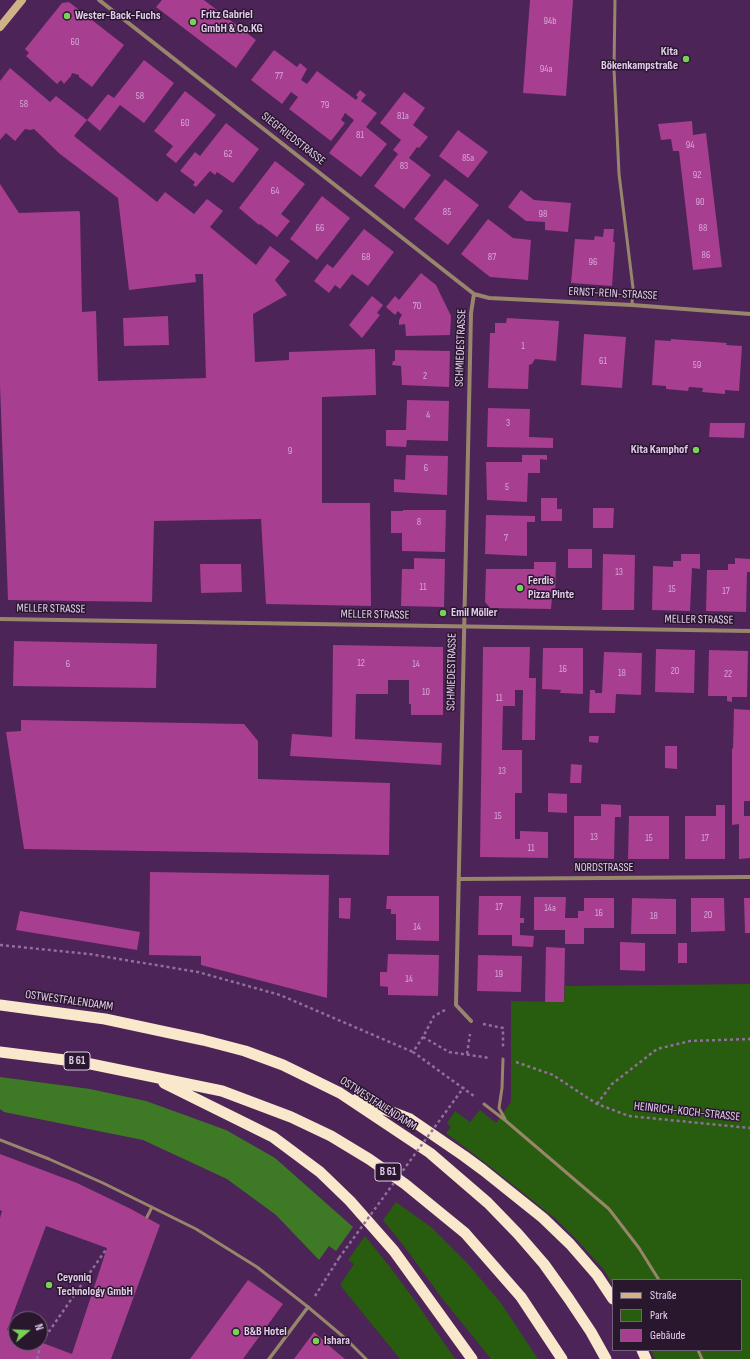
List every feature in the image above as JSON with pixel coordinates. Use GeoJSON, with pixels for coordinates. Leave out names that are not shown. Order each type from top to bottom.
{"type":"FeatureCollection","features":[{"type":"Feature","properties":{"kind":"highway","name":"OSTWESTFALENDAMM"},"geometry":{"type":"LineString","coordinates":[[0,1005],[106,1019],[204,1040],[245,1051],[283,1065],[340,1093],[430,1153],[488,1203],[544,1264],[591,1332],[606,1359]]}},
{"type":"Feature","properties":{"kind":"highway","name":"B 61"},"geometry":{"type":"LineString","coordinates":[[0,1052],[81,1062],[222,1091],[291,1117],[331,1136],[369,1159],[405,1184],[465,1233],[521,1297],[562,1359]]}},
{"type":"Feature","properties":{"kind":"highway"},"geometry":{"type":"LineString","coordinates":[[152,1077],[273,1137],[320,1172],[350,1201],[394,1251],[472,1359]]}},
{"type":"Feature","properties":{"kind":"highway"},"geometry":{"type":"LineString","coordinates":[[340,1093],[410,1119],[464,1156],[548,1223],[570,1244],[592,1270],[612,1298]]}},
{"type":"Feature","properties":{"kind":"main road"},"geometry":{"type":"LineString","coordinates":[[0,27],[22,0]]}},
{"type":"Feature","properties":{"kind":"street","name":"SIEGFRIEDSTRASSE"},"geometry":{"type":"LineString","coordinates":[[99,0],[474,294]]}},
{"type":"Feature","properties":{"kind":"street","name":"ERNST-REIN-STRASSE"},"geometry":{"type":"LineString","coordinates":[[474,294],[489,298],[632,305],[750,314]]}},
{"type":"Feature","properties":{"kind":"street","name":"SCHMIEDESTRASSE"},"geometry":{"type":"LineString","coordinates":[[456,1005],[463,627],[471,313],[474,294]]}},
{"type":"Feature","properties":{"kind":"street","name":"MELLER STRASSE"},"geometry":{"type":"LineString","coordinates":[[0,619],[750,631]]}},
{"type":"Feature","properties":{"kind":"street","name":"NORDSTRASSE"},"geometry":{"type":"LineString","coordinates":[[459,879],[750,877]]}},
{"type":"Feature","properties":{"kind":"street"},"geometry":{"type":"LineString","coordinates":[[456,1005],[471,1021]]}},
{"type":"Feature","properties":{"kind":"street"},"geometry":{"type":"LineString","coordinates":[[269,1359],[308,1307]]}},
{"type":"Feature","properties":{"kind":"lane"},"geometry":{"type":"LineString","coordinates":[[615,0],[614,69],[619,167],[633,288],[632,305]]}},
{"type":"Feature","properties":{"kind":"lane"},"geometry":{"type":"LineString","coordinates":[[503,1059],[502,1088],[499,1108],[506,1121]]}},
{"type":"Feature","properties":{"kind":"lane"},"geometry":{"type":"LineString","coordinates":[[484,1104],[609,1209],[639,1248],[658,1279]]}},
{"type":"Feature","properties":{"kind":"lane"},"geometry":{"type":"LineString","coordinates":[[0,1140],[103,1182],[196,1229],[257,1267],[346,1339],[366,1359]]}},
{"type":"Feature","properties":{"kind":"lane"},"geometry":{"type":"LineString","coordinates":[[147,1218],[152,1207]]}},
{"type":"Feature","properties":{"kind":"path"},"geometry":{"type":"LineString","coordinates":[[0,945],[89,954],[198,972],[280,995],[413,1052],[464,1087],[339,1258],[308,1307]]}},
{"type":"Feature","properties":{"kind":"path"},"geometry":{"type":"LineString","coordinates":[[413,1052],[434,1016],[456,1005]]}},
{"type":"Feature","properties":{"kind":"path"},"geometry":{"type":"LineString","coordinates":[[467,1054],[471,1021],[503,1028],[503,1059]]}},
{"type":"Feature","properties":{"kind":"path","name":"HEINRICH-KOCH-STRASSE"},"geometry":{"type":"LineString","coordinates":[[423,1037],[449,1052],[519,1062],[553,1074],[597,1104],[629,1116],[750,1128]]}},
{"type":"Feature","properties":{"kind":"path"},"geometry":{"type":"LineString","coordinates":[[597,1104],[612,1084],[657,1049],[690,1041],[750,1039]]}},
{"type":"Feature","properties":{"kind":"path"},"geometry":{"type":"LineString","coordinates":[[37,1359],[41,1343],[107,1248]]}},
{"type":"Feature","properties":{"kind":"green space"},"geometry":{"type":"Polygon","coordinates":[[[750,984],[750,1359],[655,1359],[651,1351],[742,1351],[742,1279],[612,1279],[612,1283],[604,1270],[557,1220],[446,1133],[451,1127],[447,1123],[455,1111],[470,1122],[480,1110],[496,1123],[511,1102],[511,1001],[564,1002],[565,986],[750,984]]]}},
{"type":"Feature","properties":{"kind":"green space"},"geometry":{"type":"Polygon","coordinates":[[[0,1077],[90,1089],[146,1101],[226,1130],[275,1158],[353,1227],[336,1251],[329,1246],[319,1260],[276,1215],[227,1179],[143,1140],[4,1112],[0,1109],[0,1077]]]}},
{"type":"Feature","properties":{"kind":"green space"},"geometry":{"type":"Polygon","coordinates":[[[396,1202],[431,1227],[468,1264],[501,1303],[538,1359],[491,1359],[441,1297],[383,1220],[396,1202]]]}},
{"type":"Feature","properties":{"kind":"green space"},"geometry":{"type":"Polygon","coordinates":[[[365,1236],[416,1302],[455,1359],[400,1359],[340,1285],[354,1264],[348,1260],[365,1236]]]}},
{"type":"Feature","properties":{"kind":"building"},"geometry":{"type":"Polygon","coordinates":[[[162,0],[204,0],[256,40],[236,68],[156,7],[162,0]]]}},
{"type":"Feature","properties":{"kind":"building"},"geometry":{"type":"Polygon","coordinates":[[[530,0],[573,0],[566,96],[523,93],[530,0]]]}},
{"type":"Feature","properties":{"kind":"building"},"geometry":{"type":"Polygon","coordinates":[[[69,2],[124,45],[92,87],[79,77],[79,75],[72,73],[64,84],[61,80],[57,84],[26,56],[29,53],[25,49],[62,3],[69,2]]]}},
{"type":"Feature","properties":{"kind":"building"},"geometry":{"type":"Polygon","coordinates":[[[274,50],[297,67],[300,63],[307,69],[301,80],[307,84],[317,71],[356,100],[358,97],[356,95],[360,90],[366,95],[361,101],[377,113],[366,127],[387,144],[361,177],[329,153],[354,120],[345,113],[341,120],[345,123],[331,141],[289,109],[298,97],[291,92],[282,104],[251,80],[274,50]]]}},
{"type":"Feature","properties":{"kind":"building"},"geometry":{"type":"Polygon","coordinates":[[[144,60],[174,83],[144,123],[120,105],[100,131],[87,120],[108,94],[114,98],[144,60]]]}},
{"type":"Feature","properties":{"kind":"building"},"geometry":{"type":"Polygon","coordinates":[[[10,68],[50,102],[56,96],[87,120],[74,136],[157,202],[165,192],[194,214],[207,199],[223,211],[210,227],[256,265],[270,246],[290,261],[275,280],[287,295],[253,314],[255,362],[289,360],[289,352],[375,349],[376,395],[322,397],[322,503],[370,503],[371,606],[266,604],[261,519],[154,521],[152,602],[8,600],[0,385],[0,184],[19,213],[79,211],[80,213],[82,312],[96,311],[98,381],[206,378],[203,274],[195,274],[196,282],[129,290],[118,198],[60,154],[34,129],[25,129],[15,141],[6,133],[0,140],[0,81],[10,68]]]}},
{"type":"Feature","properties":{"kind":"building"},"geometry":{"type":"Polygon","coordinates":[[[185,91],[216,115],[176,163],[166,155],[173,146],[154,131],[185,91]]]}},
{"type":"Feature","properties":{"kind":"building"},"geometry":{"type":"Polygon","coordinates":[[[404,92],[425,108],[413,125],[428,137],[419,148],[417,147],[409,158],[431,175],[404,209],[374,186],[398,154],[393,150],[401,140],[380,123],[404,92]]]}},
{"type":"Feature","properties":{"kind":"building"},"geometry":{"type":"Polygon","coordinates":[[[692,121],[693,135],[706,133],[722,267],[693,270],[679,151],[673,151],[671,139],[661,140],[658,124],[692,121]]]}},
{"type":"Feature","properties":{"kind":"building"},"geometry":{"type":"Polygon","coordinates":[[[226,123],[259,149],[233,183],[217,172],[215,175],[210,171],[196,187],[193,185],[195,182],[180,171],[195,152],[200,156],[226,123]]]}},
{"type":"Feature","properties":{"kind":"building"},"geometry":{"type":"Polygon","coordinates":[[[458,130],[488,152],[468,178],[439,156],[458,130]]]}},
{"type":"Feature","properties":{"kind":"building"},"geometry":{"type":"Polygon","coordinates":[[[275,161],[305,184],[281,214],[290,221],[277,237],[260,224],[259,225],[239,208],[275,161]]]}},
{"type":"Feature","properties":{"kind":"building"},"geometry":{"type":"Polygon","coordinates":[[[445,179],[479,205],[448,245],[414,219],[445,179]]]}},
{"type":"Feature","properties":{"kind":"building"},"geometry":{"type":"Polygon","coordinates":[[[521,190],[534,200],[571,203],[568,232],[545,230],[545,222],[526,221],[508,207],[521,190]]]}},
{"type":"Feature","properties":{"kind":"building"},"geometry":{"type":"Polygon","coordinates":[[[322,196],[350,218],[317,260],[290,239],[322,196]]]}},
{"type":"Feature","properties":{"kind":"building"},"geometry":{"type":"Polygon","coordinates":[[[488,219],[513,238],[531,240],[528,280],[490,277],[461,254],[488,219]]]}},
{"type":"Feature","properties":{"kind":"building"},"geometry":{"type":"Polygon","coordinates":[[[364,229],[394,252],[368,286],[352,274],[340,289],[335,285],[329,293],[314,281],[327,264],[333,268],[364,229]]]}},
{"type":"Feature","properties":{"kind":"building"},"geometry":{"type":"Polygon","coordinates":[[[604,229],[614,229],[613,242],[615,242],[612,286],[571,283],[575,239],[594,240],[595,236],[603,237],[604,229]]]}},
{"type":"Feature","properties":{"kind":"building"},"geometry":{"type":"Polygon","coordinates":[[[421,273],[436,285],[451,316],[450,335],[406,336],[405,324],[399,325],[399,320],[402,315],[398,311],[395,315],[386,307],[395,296],[399,300],[421,273]]]}},
{"type":"Feature","properties":{"kind":"building"},"geometry":{"type":"Polygon","coordinates":[[[372,296],[383,305],[377,313],[380,315],[362,338],[349,325],[372,296]]]}},
{"type":"Feature","properties":{"kind":"building"},"geometry":{"type":"Polygon","coordinates":[[[168,316],[169,345],[124,346],[123,318],[168,316]]]}},
{"type":"Feature","properties":{"kind":"building"},"geometry":{"type":"Polygon","coordinates":[[[507,318],[559,321],[556,361],[535,359],[532,364],[529,365],[528,389],[488,388],[490,333],[495,333],[495,323],[506,323],[507,318]]]}},
{"type":"Feature","properties":{"kind":"building"},"geometry":{"type":"Polygon","coordinates":[[[584,334],[626,337],[622,388],[581,385],[584,334]]]}},
{"type":"Feature","properties":{"kind":"building"},"geometry":{"type":"Polygon","coordinates":[[[671,339],[727,343],[726,345],[742,346],[739,391],[725,390],[725,394],[702,392],[703,388],[689,387],[688,391],[666,389],[666,386],[652,385],[655,340],[671,341],[671,339]]]}},
{"type":"Feature","properties":{"kind":"building"},"geometry":{"type":"Polygon","coordinates":[[[395,350],[450,351],[449,387],[402,385],[401,366],[392,365],[393,361],[395,361],[395,350]]]}},
{"type":"Feature","properties":{"kind":"building"},"geometry":{"type":"Polygon","coordinates":[[[407,400],[449,401],[448,441],[407,440],[406,447],[386,446],[386,430],[406,430],[407,400]]]}},
{"type":"Feature","properties":{"kind":"building"},"geometry":{"type":"Polygon","coordinates":[[[488,408],[530,409],[529,437],[553,438],[553,448],[487,447],[488,408]]]}},
{"type":"Feature","properties":{"kind":"building"},"geometry":{"type":"Polygon","coordinates":[[[710,423],[745,423],[744,438],[709,437],[710,423]]]}},
{"type":"Feature","properties":{"kind":"building"},"geometry":{"type":"Polygon","coordinates":[[[406,455],[448,456],[447,495],[394,492],[394,479],[405,480],[406,455]]]}},
{"type":"Feature","properties":{"kind":"building"},"geometry":{"type":"Polygon","coordinates":[[[522,455],[547,455],[547,460],[540,459],[540,473],[528,473],[527,502],[487,500],[486,462],[522,462],[522,455]]]}},
{"type":"Feature","properties":{"kind":"building"},"geometry":{"type":"Polygon","coordinates":[[[541,498],[557,498],[557,509],[562,509],[562,521],[541,521],[541,498]]]}},
{"type":"Feature","properties":{"kind":"building"},"geometry":{"type":"Polygon","coordinates":[[[593,508],[614,508],[613,528],[593,528],[593,508]]]}},
{"type":"Feature","properties":{"kind":"building"},"geometry":{"type":"Polygon","coordinates":[[[446,510],[445,552],[402,551],[402,533],[391,533],[391,511],[446,510]]]}},
{"type":"Feature","properties":{"kind":"building"},"geometry":{"type":"Polygon","coordinates":[[[486,515],[535,516],[535,522],[527,522],[527,556],[485,554],[486,515]]]}},
{"type":"Feature","properties":{"kind":"building"},"geometry":{"type":"Polygon","coordinates":[[[568,549],[592,549],[592,568],[568,568],[568,549]]]}},
{"type":"Feature","properties":{"kind":"building"},"geometry":{"type":"Polygon","coordinates":[[[603,554],[635,555],[634,610],[602,610],[603,554]]]}},
{"type":"Feature","properties":{"kind":"building"},"geometry":{"type":"Polygon","coordinates":[[[681,554],[700,554],[700,569],[692,568],[690,611],[652,610],[653,566],[673,567],[673,561],[681,561],[681,554]]]}},
{"type":"Feature","properties":{"kind":"building"},"geometry":{"type":"Polygon","coordinates":[[[414,558],[445,559],[444,607],[401,606],[402,569],[414,569],[414,558]]]}},
{"type":"Feature","properties":{"kind":"building"},"geometry":{"type":"Polygon","coordinates":[[[735,558],[750,559],[750,572],[747,572],[746,612],[706,611],[707,570],[728,570],[728,564],[735,564],[735,558]]]}},
{"type":"Feature","properties":{"kind":"building","name":"Ferdis Pizza Pinte"},"geometry":{"type":"Polygon","coordinates":[[[534,562],[556,562],[555,597],[552,597],[551,609],[490,608],[485,602],[486,569],[534,569],[534,562]]]}},
{"type":"Feature","properties":{"kind":"building"},"geometry":{"type":"Polygon","coordinates":[[[200,564],[241,564],[242,592],[201,593],[200,564]]]}},
{"type":"Feature","properties":{"kind":"building"},"geometry":{"type":"Polygon","coordinates":[[[14,641],[157,644],[156,688],[13,686],[14,641]]]}},
{"type":"Feature","properties":{"kind":"building"},"geometry":{"type":"Polygon","coordinates":[[[333,645],[443,647],[443,715],[411,715],[411,704],[409,704],[409,680],[388,680],[388,694],[356,694],[355,739],[442,743],[441,765],[290,756],[292,734],[332,737],[333,645]]]}},
{"type":"Feature","properties":{"kind":"building"},"geometry":{"type":"Polygon","coordinates":[[[483,647],[530,647],[529,678],[536,678],[535,740],[522,740],[523,690],[515,690],[515,706],[503,706],[502,750],[522,750],[522,793],[515,793],[515,839],[520,839],[520,831],[548,832],[548,858],[480,857],[483,647]]]}},
{"type":"Feature","properties":{"kind":"building"},"geometry":{"type":"Polygon","coordinates":[[[543,648],[583,648],[583,694],[560,693],[561,690],[542,689],[543,648]]]}},
{"type":"Feature","properties":{"kind":"building"},"geometry":{"type":"Polygon","coordinates":[[[656,649],[695,650],[694,693],[655,692],[656,649]]]}},
{"type":"Feature","properties":{"kind":"building"},"geometry":{"type":"Polygon","coordinates":[[[709,650],[748,651],[747,697],[732,697],[732,702],[727,701],[727,696],[708,696],[709,650]]]}},
{"type":"Feature","properties":{"kind":"building"},"geometry":{"type":"Polygon","coordinates":[[[604,652],[642,653],[641,695],[616,694],[615,713],[589,713],[590,690],[595,690],[595,693],[602,693],[604,652]]]}},
{"type":"Feature","properties":{"kind":"building"},"geometry":{"type":"Polygon","coordinates":[[[734,709],[750,710],[750,801],[744,801],[744,816],[750,816],[750,858],[739,859],[739,824],[732,825],[732,748],[733,749],[734,709]]]}},
{"type":"Feature","properties":{"kind":"building"},"geometry":{"type":"Polygon","coordinates":[[[21,720],[244,724],[258,741],[258,779],[390,783],[389,855],[24,849],[6,732],[21,731],[21,720]]]}},
{"type":"Feature","properties":{"kind":"building"},"geometry":{"type":"Polygon","coordinates":[[[589,736],[599,736],[598,743],[589,742],[589,736]]]}},
{"type":"Feature","properties":{"kind":"building"},"geometry":{"type":"Polygon","coordinates":[[[665,746],[677,746],[677,769],[665,768],[665,746]]]}},
{"type":"Feature","properties":{"kind":"building"},"geometry":{"type":"Polygon","coordinates":[[[571,764],[582,765],[581,783],[570,783],[571,764]]]}},
{"type":"Feature","properties":{"kind":"building"},"geometry":{"type":"Polygon","coordinates":[[[548,793],[567,794],[567,813],[548,812],[548,793]]]}},
{"type":"Feature","properties":{"kind":"building"},"geometry":{"type":"Polygon","coordinates":[[[601,804],[621,805],[621,817],[615,817],[614,859],[574,858],[574,816],[601,816],[601,804]]]}},
{"type":"Feature","properties":{"kind":"building"},"geometry":{"type":"Polygon","coordinates":[[[716,805],[725,805],[725,859],[685,859],[685,816],[716,816],[716,805]]]}},
{"type":"Feature","properties":{"kind":"building"},"geometry":{"type":"Polygon","coordinates":[[[629,816],[669,816],[669,859],[628,859],[629,816]]]}},
{"type":"Feature","properties":{"kind":"building"},"geometry":{"type":"Polygon","coordinates":[[[150,872],[329,875],[327,998],[201,965],[201,956],[149,955],[150,872]]]}},
{"type":"Feature","properties":{"kind":"building"},"geometry":{"type":"Polygon","coordinates":[[[387,896],[439,896],[439,941],[396,940],[396,914],[391,914],[391,909],[386,909],[387,896]]]}},
{"type":"Feature","properties":{"kind":"building"},"geometry":{"type":"Polygon","coordinates":[[[479,896],[521,896],[520,918],[524,918],[524,923],[520,923],[520,935],[534,936],[533,947],[512,946],[512,935],[478,935],[479,896]]]}},
{"type":"Feature","properties":{"kind":"building"},"geometry":{"type":"Polygon","coordinates":[[[534,897],[566,897],[565,918],[578,918],[578,911],[584,911],[584,898],[614,898],[614,928],[584,928],[584,944],[565,944],[565,930],[534,930],[534,897]]]}},
{"type":"Feature","properties":{"kind":"building"},"geometry":{"type":"Polygon","coordinates":[[[339,898],[351,898],[350,919],[339,918],[339,898]]]}},
{"type":"Feature","properties":{"kind":"building"},"geometry":{"type":"Polygon","coordinates":[[[632,898],[676,899],[676,934],[631,934],[632,898]]]}},
{"type":"Feature","properties":{"kind":"building"},"geometry":{"type":"Polygon","coordinates":[[[691,898],[724,898],[725,931],[691,932],[691,898]]]}},
{"type":"Feature","properties":{"kind":"building"},"geometry":{"type":"Polygon","coordinates":[[[744,898],[750,898],[750,933],[745,933],[744,898]]]}},
{"type":"Feature","properties":{"kind":"building"},"geometry":{"type":"Polygon","coordinates":[[[20,911],[140,932],[137,950],[16,930],[20,911]]]}},
{"type":"Feature","properties":{"kind":"building"},"geometry":{"type":"Polygon","coordinates":[[[620,942],[645,943],[645,971],[620,970],[620,942]]]}},
{"type":"Feature","properties":{"kind":"building"},"geometry":{"type":"Polygon","coordinates":[[[678,943],[687,943],[687,963],[678,963],[678,943]]]}},
{"type":"Feature","properties":{"kind":"building"},"geometry":{"type":"Polygon","coordinates":[[[546,947],[565,948],[564,1002],[545,1002],[546,947]]]}},
{"type":"Feature","properties":{"kind":"building"},"geometry":{"type":"Polygon","coordinates":[[[388,954],[439,955],[438,996],[388,995],[388,987],[380,986],[380,972],[387,972],[388,954]]]}},
{"type":"Feature","properties":{"kind":"building"},"geometry":{"type":"Polygon","coordinates":[[[478,955],[522,956],[521,992],[477,991],[478,955]]]}},
{"type":"Feature","properties":{"kind":"building"},"geometry":{"type":"Polygon","coordinates":[[[0,1154],[77,1183],[160,1225],[111,1359],[0,1359],[0,1218],[2,1211],[0,1210],[0,1154]],[[46,1226],[14,1311],[8,1311],[8,1351],[48,1351],[48,1345],[72,1354],[107,1248],[46,1226]]]}},
{"type":"Feature","properties":{"kind":"building","name":"B&B Hotel"},"geometry":{"type":"Polygon","coordinates":[[[248,1280],[283,1304],[243,1359],[190,1359],[248,1280]]]}},
{"type":"Feature","properties":{"kind":"building","name":"Ishara"},"geometry":{"type":"Polygon","coordinates":[[[314,1332],[334,1350],[345,1359],[294,1359],[314,1332]]]}},
{"type":"Feature","properties":{"kind":"place","name":"Wester-Back-Fuchs"},"geometry":{"type":"Point","coordinates":[67,16]}},
{"type":"Feature","properties":{"kind":"place","name":"Fritz Gabriel GmbH & Co.KG"},"geometry":{"type":"Point","coordinates":[193,22]}},
{"type":"Feature","properties":{"kind":"place","name":"Kita Bökenkampstraße"},"geometry":{"type":"Point","coordinates":[686,59]}},
{"type":"Feature","properties":{"kind":"place","name":"Kita Kamphof"},"geometry":{"type":"Point","coordinates":[696,450]}},
{"type":"Feature","properties":{"kind":"place","name":"Ferdis Pizza Pinte"},"geometry":{"type":"Point","coordinates":[520,588]}},
{"type":"Feature","properties":{"kind":"place","name":"Emil Möller"},"geometry":{"type":"Point","coordinates":[443,613]}},
{"type":"Feature","properties":{"kind":"place","name":"Ceyoniq Technology GmbH"},"geometry":{"type":"Point","coordinates":[49,1285]}},
{"type":"Feature","properties":{"kind":"place","name":"B&B Hotel"},"geometry":{"type":"Point","coordinates":[236,1332]}},
{"type":"Feature","properties":{"kind":"place","name":"Ishara"},"geometry":{"type":"Point","coordinates":[316,1341]}}]}
